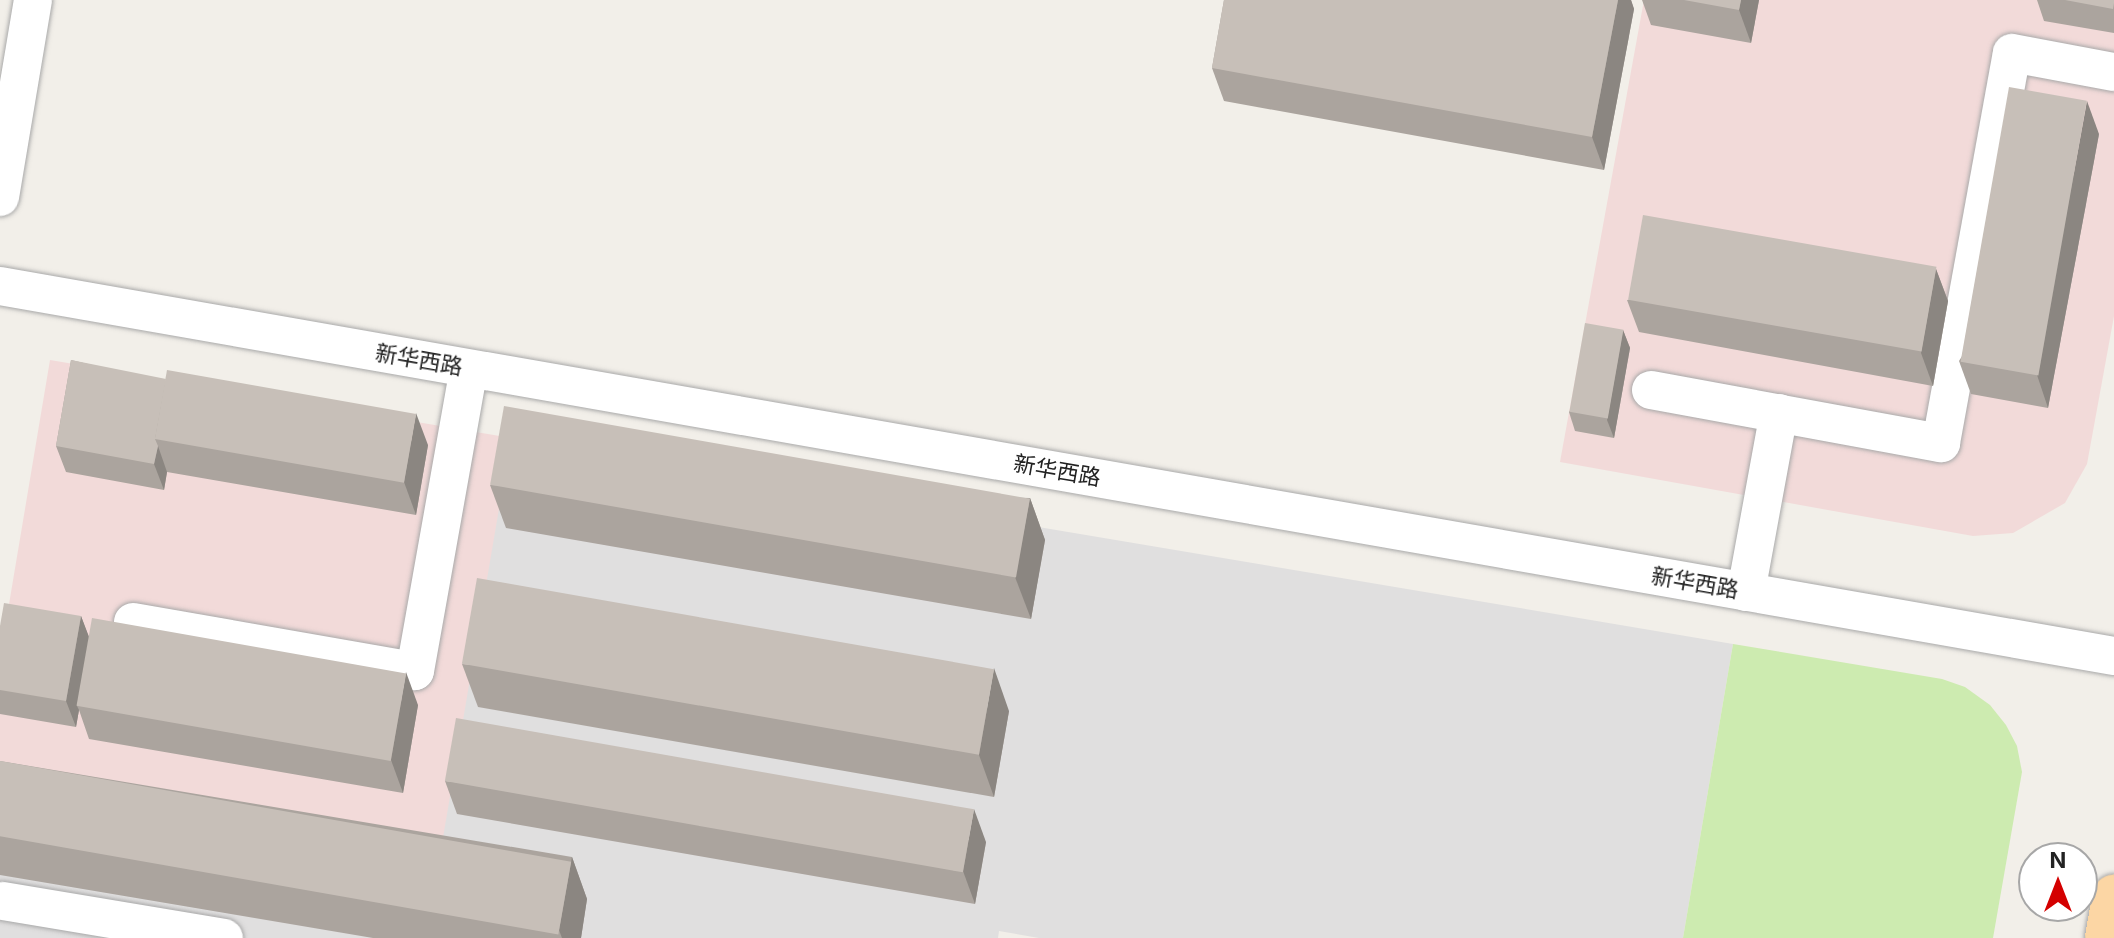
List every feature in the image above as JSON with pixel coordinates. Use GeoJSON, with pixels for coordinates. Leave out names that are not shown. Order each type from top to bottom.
{"type":"FeatureCollection","features":[{"type":"Feature","properties":{"kind":"main road"},"geometry":{"type":"LineString","coordinates":[[2107,938],[2114,897]]}},
{"type":"Feature","properties":{"kind":"street"},"geometry":{"type":"LineString","coordinates":[[1,181],[33,0]]}},
{"type":"Feature","properties":{"kind":"street"},"geometry":{"type":"LineString","coordinates":[[1651,390],[1941,443],[2012,53],[2114,72]]}},
{"type":"Feature","properties":{"kind":"street","name":"新华西路"},"geometry":{"type":"LineString","coordinates":[[0,286],[2114,656]]}},
{"type":"Feature","properties":{"kind":"street"},"geometry":{"type":"LineString","coordinates":[[133,622],[415,671],[469,369]]}},
{"type":"Feature","properties":{"kind":"street"},"geometry":{"type":"LineString","coordinates":[[1746,592],[1779,413]]}},
{"type":"Feature","properties":{"kind":"street"},"geometry":{"type":"LineString","coordinates":[[3,901],[224,938]]}},
{"type":"Feature","properties":{"kind":"shaded area"},"geometry":{"type":"Polygon","coordinates":[[[1644,0],[2114,0],[2114,316],[2087,464],[2065,503],[2013,533],[1973,536],[1560,462],[1644,0]]]}},
{"type":"Feature","properties":{"kind":"shaded area"},"geometry":{"type":"Polygon","coordinates":[[[50,360],[511,438],[439,861],[0,787],[0,658],[50,360]]]}},
{"type":"Feature","properties":{"kind":"shaded area"},"geometry":{"type":"Polygon","coordinates":[[[511,438],[1733,644],[1683,938],[1039,938],[999,931],[998,938],[0,938],[0,787],[511,438]]]}},
{"type":"Feature","properties":{"kind":"green space"},"geometry":{"type":"Polygon","coordinates":[[[1733,644],[1942,679],[1965,687],[1990,705],[2017,746],[2022,772],[1993,938],[1683,938],[1733,644]]]}},
{"type":"Feature","properties":{"kind":"building"},"geometry":{"type":"Polygon","coordinates":[[[1224,0],[1618,0],[1592,137],[1212,68],[1224,0]]]}},
{"type":"Feature","properties":{"kind":"building"},"geometry":{"type":"Polygon","coordinates":[[[1684,0],[1741,0],[1739,10],[1684,0]]]}},
{"type":"Feature","properties":{"kind":"building"},"geometry":{"type":"Polygon","coordinates":[[[2065,0],[2114,0],[2114,3],[2113,9],[2065,0]]]}},
{"type":"Feature","properties":{"kind":"building"},"geometry":{"type":"Polygon","coordinates":[[[2009,87],[2087,101],[2038,375],[1961,362],[2009,87]]]}},
{"type":"Feature","properties":{"kind":"building"},"geometry":{"type":"Polygon","coordinates":[[[1643,215],[1936,267],[1922,351],[1628,300],[1643,215]]]}},
{"type":"Feature","properties":{"kind":"building"},"geometry":{"type":"Polygon","coordinates":[[[1585,323],[1623,330],[1608,418],[1569,412],[1585,323]]]}},
{"type":"Feature","properties":{"kind":"building"},"geometry":{"type":"Polygon","coordinates":[[[71,360],[166,379],[155,439],[158,446],[154,464],[56,446],[71,360]]]}},
{"type":"Feature","properties":{"kind":"building"},"geometry":{"type":"Polygon","coordinates":[[[167,370],[416,414],[404,483],[155,439],[167,370]]]}},
{"type":"Feature","properties":{"kind":"building"},"geometry":{"type":"Polygon","coordinates":[[[504,406],[1030,499],[1016,578],[490,485],[504,406]]]}},
{"type":"Feature","properties":{"kind":"building"},"geometry":{"type":"Polygon","coordinates":[[[477,578],[994,669],[979,755],[462,664],[477,578]]]}},
{"type":"Feature","properties":{"kind":"building"},"geometry":{"type":"Polygon","coordinates":[[[4,603],[81,616],[66,701],[0,690],[0,626],[4,603]]]}},
{"type":"Feature","properties":{"kind":"building"},"geometry":{"type":"Polygon","coordinates":[[[92,618],[406,673],[391,761],[77,706],[92,618]]]}},
{"type":"Feature","properties":{"kind":"building"},"geometry":{"type":"Polygon","coordinates":[[[456,718],[974,809],[963,872],[445,781],[456,718]]]}},
{"type":"Feature","properties":{"kind":"building"},"geometry":{"type":"Polygon","coordinates":[[[0,761],[571,862],[558,935],[0,836],[0,761]]]}}]}
